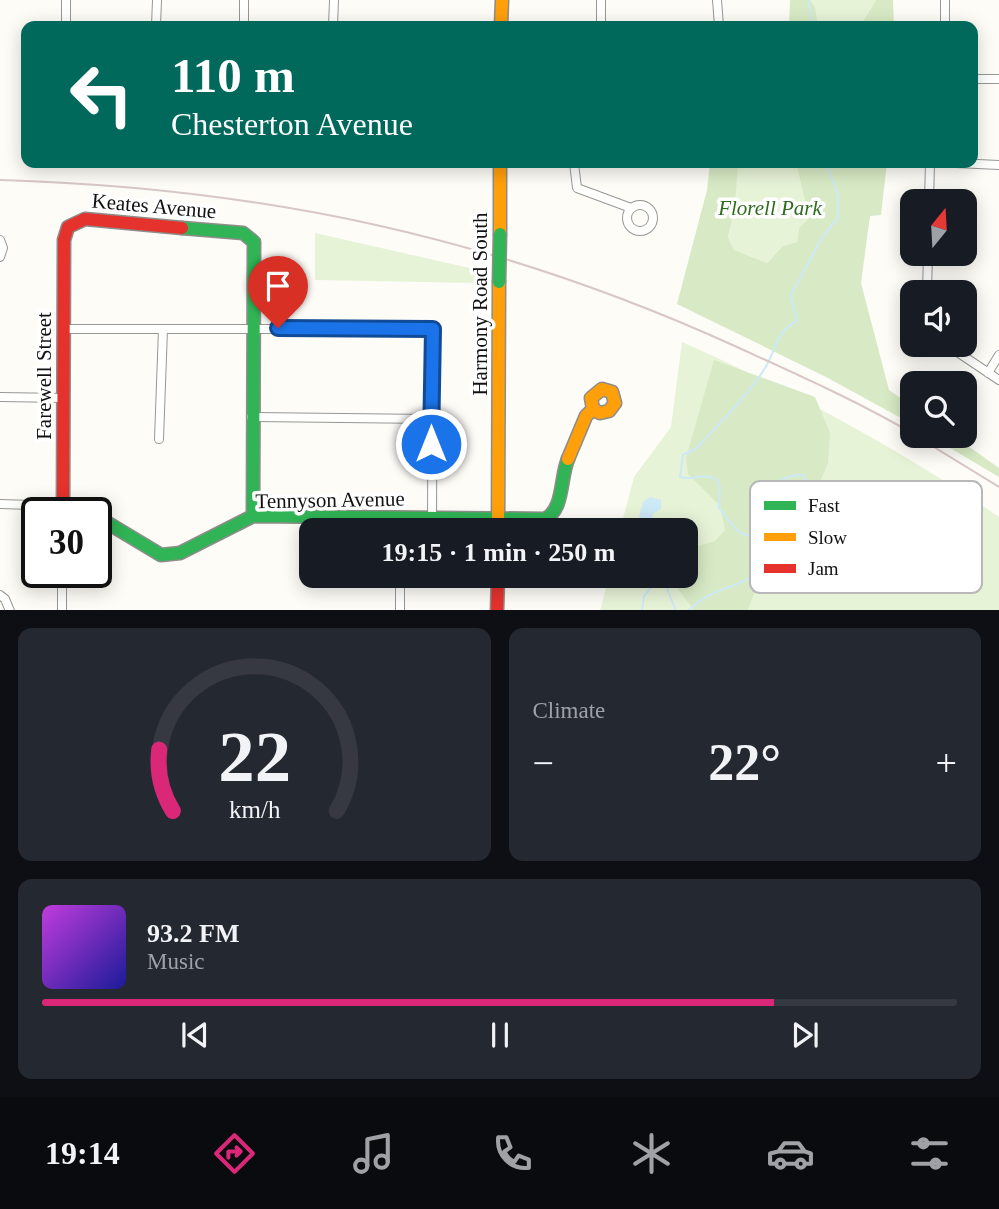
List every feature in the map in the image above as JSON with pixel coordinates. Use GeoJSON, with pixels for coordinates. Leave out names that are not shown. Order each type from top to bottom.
{"type":"FeatureCollection","features":[{"type":"Feature","properties":{"kind":"street"},"geometry":{"type":"LineString","coordinates":[[66,0],[66,21]]}},
{"type":"Feature","properties":{"kind":"street"},"geometry":{"type":"LineString","coordinates":[[156,21],[157,0]]}},
{"type":"Feature","properties":{"kind":"street"},"geometry":{"type":"LineString","coordinates":[[244,0],[244,21]]}},
{"type":"Feature","properties":{"kind":"street"},"geometry":{"type":"LineString","coordinates":[[333,21],[334,0]]}},
{"type":"Feature","properties":{"kind":"street"},"geometry":{"type":"LineString","coordinates":[[501,21],[502,0]]}},
{"type":"Feature","properties":{"kind":"street"},"geometry":{"type":"LineString","coordinates":[[601,0],[601,21]]}},
{"type":"Feature","properties":{"kind":"street"},"geometry":{"type":"LineString","coordinates":[[717,0],[719,21]]}},
{"type":"Feature","properties":{"kind":"street"},"geometry":{"type":"LineString","coordinates":[[945,21],[946,0]]}},
{"type":"Feature","properties":{"kind":"street"},"geometry":{"type":"LineString","coordinates":[[978,79],[999,79]]}},
{"type":"Feature","properties":{"kind":"street"},"geometry":{"type":"LineString","coordinates":[[978,164],[999,165]]}},
{"type":"Feature","properties":{"kind":"street","name":"Harmony Road South"},"geometry":{"type":"LineString","coordinates":[[498,518],[500,168]]}},
{"type":"Feature","properties":{"kind":"street"},"geometry":{"type":"LineString","coordinates":[[574,168],[577,188],[631,208]]}},
{"type":"Feature","properties":{"kind":"street"},"geometry":{"type":"LineString","coordinates":[[929,189],[930,168]]}},
{"type":"Feature","properties":{"kind":"street","name":"Keates Avenue"},"geometry":{"type":"LineString","coordinates":[[64,240],[73,222],[85,219],[243,233],[251,238],[255,247],[253,328]]}},
{"type":"Feature","properties":{"kind":"street"},"geometry":{"type":"LineString","coordinates":[[0,240],[3,248],[0,257]]}},
{"type":"Feature","properties":{"kind":"street","name":"Farewell Street"},"geometry":{"type":"LineString","coordinates":[[63,497],[64,240]]}},
{"type":"Feature","properties":{"kind":"street"},"geometry":{"type":"LineString","coordinates":[[253,328],[253,516]]}},
{"type":"Feature","properties":{"kind":"street"},"geometry":{"type":"LineString","coordinates":[[64,329],[433,329],[430,419],[432,518]]}},
{"type":"Feature","properties":{"kind":"street"},"geometry":{"type":"LineString","coordinates":[[159,439],[163,329]]}},
{"type":"Feature","properties":{"kind":"street"},"geometry":{"type":"LineString","coordinates":[[988,373],[999,355]]}},
{"type":"Feature","properties":{"kind":"street"},"geometry":{"type":"LineString","coordinates":[[965,357],[999,380]]}},
{"type":"Feature","properties":{"kind":"street"},"geometry":{"type":"LineString","coordinates":[[0,397],[64,398]]}},
{"type":"Feature","properties":{"kind":"street","name":"Tennyson Avenue"},"geometry":{"type":"LineString","coordinates":[[547,518],[553,515],[571,449],[586,416],[593,409]]}},
{"type":"Feature","properties":{"kind":"street"},"geometry":{"type":"LineString","coordinates":[[251,417],[430,419]]}},
{"type":"Feature","properties":{"kind":"street"},"geometry":{"type":"LineString","coordinates":[[0,504],[21,506]]}},
{"type":"Feature","properties":{"kind":"street","name":"Tennyson Avenue"},"geometry":{"type":"LineString","coordinates":[[112,526],[161,555],[169,556],[253,516],[299,519]]}},
{"type":"Feature","properties":{"kind":"street"},"geometry":{"type":"LineString","coordinates":[[62,588],[62,610]]}},
{"type":"Feature","properties":{"kind":"street"},"geometry":{"type":"LineString","coordinates":[[400,588],[400,610]]}},
{"type":"Feature","properties":{"kind":"street"},"geometry":{"type":"LineString","coordinates":[[498,588],[498,610]]}},
{"type":"Feature","properties":{"kind":"street"},"geometry":{"type":"LineString","coordinates":[[0,595],[10,610]]}},
{"type":"Feature","properties":{"kind":"green space"},"geometry":{"type":"Polygon","coordinates":[[[790,0],[810,0],[815,6],[817,21],[789,21],[790,0]]]}},
{"type":"Feature","properties":{"kind":"green space"},"geometry":{"type":"Polygon","coordinates":[[[810,0],[876,0],[863,21],[817,21],[815,6],[810,0]]]}},
{"type":"Feature","properties":{"kind":"green space"},"geometry":{"type":"Polygon","coordinates":[[[876,0],[893,0],[894,21],[863,21],[876,0]]]}},
{"type":"Feature","properties":{"kind":"green space"},"geometry":{"type":"Polygon","coordinates":[[[709,168],[738,168],[735,206],[728,237],[734,250],[767,263],[783,246],[797,242],[799,228],[809,218],[797,168],[886,168],[881,215],[870,216],[861,283],[889,390],[900,398],[900,417],[826,377],[677,304],[707,190],[709,168]]]}},
{"type":"Feature","properties":{"kind":"green space","name":"Florell Park"},"geometry":{"type":"Polygon","coordinates":[[[737,168],[797,168],[809,218],[799,228],[797,242],[783,246],[767,263],[734,250],[728,237],[735,206],[737,168]]]}},
{"type":"Feature","properties":{"kind":"green space"},"geometry":{"type":"Polygon","coordinates":[[[315,233],[474,269],[475,283],[315,280],[315,233]]]}},
{"type":"Feature","properties":{"kind":"green space"},"geometry":{"type":"Polygon","coordinates":[[[682,342],[845,422],[944,481],[750,481],[750,593],[982,593],[982,506],[999,517],[999,610],[600,610],[606,588],[698,588],[698,518],[623,518],[634,477],[671,427],[682,342]]]}},
{"type":"Feature","properties":{"kind":"green space"},"geometry":{"type":"Polygon","coordinates":[[[714,360],[815,397],[830,433],[828,464],[820,481],[750,481],[750,593],[754,593],[748,610],[694,610],[677,588],[698,588],[698,546],[715,541],[725,530],[720,506],[688,474],[686,458],[714,360]]]}},
{"type":"Feature","properties":{"kind":"green space"},"geometry":{"type":"Polygon","coordinates":[[[950,448],[971,448],[999,468],[999,477],[950,448]]]}},
{"type":"Feature","properties":{"kind":"water"},"geometry":{"type":"Polygon","coordinates":[[[650,497],[661,500],[661,509],[653,514],[652,518],[639,518],[643,502],[650,497]]]}},
{"type":"Feature","properties":{"kind":"waterway"},"geometry":{"type":"LineString","coordinates":[[808,0],[812,21]]}},
{"type":"Feature","properties":{"kind":"waterway"},"geometry":{"type":"LineString","coordinates":[[750,535],[738,531],[719,508],[720,487],[717,480],[707,477],[680,477],[683,455],[697,448],[741,399],[765,368],[784,330],[797,321],[791,295],[823,236],[838,218],[838,195],[828,168]]}},
{"type":"Feature","properties":{"kind":"waterway"},"geometry":{"type":"LineString","coordinates":[[780,481],[803,475],[806,481]]}},
{"type":"Feature","properties":{"kind":"waterway"},"geometry":{"type":"LineString","coordinates":[[688,610],[707,597],[750,577]]}},
{"type":"Feature","properties":{"kind":"waterway"},"geometry":{"type":"LineString","coordinates":[[642,610],[644,596],[655,583],[666,586],[676,610]]}},
{"type":"Feature","properties":{"kind":"railway"},"geometry":{"type":"LineString","coordinates":[[0,180],[98,185],[193,194],[286,207],[377,225],[467,248],[557,276],[647,309],[803,377],[900,426]]}},
{"type":"Feature","properties":{"kind":"railway"},"geometry":{"type":"LineString","coordinates":[[936,448],[999,487]]}},
{"type":"Feature","properties":{"kind":"traffic: fast"},"geometry":{"type":"LineString","coordinates":[[182,228],[243,233],[254,242],[253,516]]}},
{"type":"Feature","properties":{"kind":"traffic: fast"},"geometry":{"type":"LineString","coordinates":[[499,282],[500,234]]}},
{"type":"Feature","properties":{"kind":"traffic: fast"},"geometry":{"type":"LineString","coordinates":[[112,526],[161,555],[180,553],[253,516],[545,519],[551,515],[559,501],[568,459]]}},
{"type":"Feature","properties":{"kind":"traffic: slow"},"geometry":{"type":"LineString","coordinates":[[501,21],[502,0]]}},
{"type":"Feature","properties":{"kind":"traffic: slow"},"geometry":{"type":"LineString","coordinates":[[500,168],[500,234]]}},
{"type":"Feature","properties":{"kind":"traffic: slow"},"geometry":{"type":"LineString","coordinates":[[498,518],[499,282]]}},
{"type":"Feature","properties":{"kind":"traffic: slow"},"geometry":{"type":"LineString","coordinates":[[568,459],[586,416],[593,409],[600,413],[609,411],[615,403],[612,392],[602,389],[591,398],[593,409]]}},
{"type":"Feature","properties":{"kind":"traffic: jam"},"geometry":{"type":"LineString","coordinates":[[63,497],[64,240],[68,227],[85,219],[182,228]]}},
{"type":"Feature","properties":{"kind":"traffic: jam"},"geometry":{"type":"LineString","coordinates":[[497,610],[498,588]]}},
{"type":"Feature","properties":{"kind":"route"},"geometry":{"type":"LineString","coordinates":[[278,328],[433,329],[431,444]]}}]}
